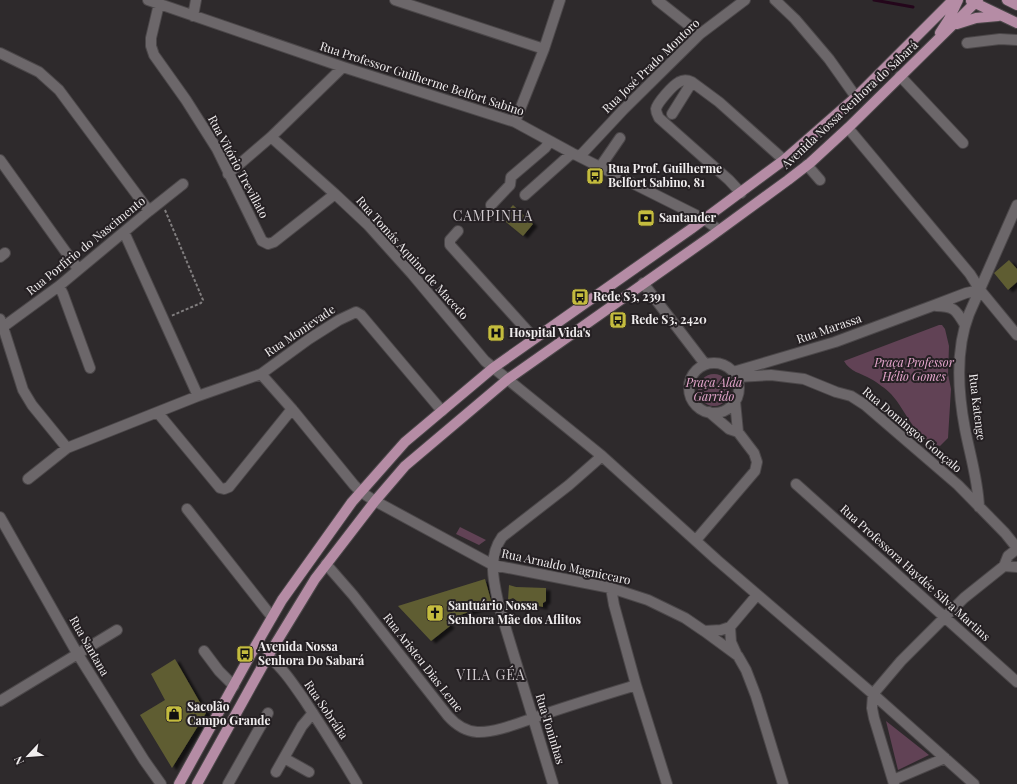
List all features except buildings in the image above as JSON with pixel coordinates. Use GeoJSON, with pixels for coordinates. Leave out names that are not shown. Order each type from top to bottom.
{"type":"FeatureCollection","features":[{"type":"Feature","properties":{"kind":"main road","name":"Avenida Nossa Senhora do Sabará"},"geometry":{"type":"LineString","coordinates":[[180,784],[272,617],[311,558],[361,492],[405,442],[493,368],[741,193],[784,160],[856,97],[953,0]]}},
{"type":"Feature","properties":{"kind":"main road"},"geometry":{"type":"LineString","coordinates":[[930,48],[949,19],[958,0]]}},
{"type":"Feature","properties":{"kind":"main road"},"geometry":{"type":"LineString","coordinates":[[1007,0],[1017,5]]}},
{"type":"Feature","properties":{"kind":"main road","name":"Avenida Nossa Senhora do Sabará"},"geometry":{"type":"LineString","coordinates":[[197,784],[298,605],[326,564],[365,516],[375,501],[405,466],[508,379],[643,282],[719,230],[807,165],[848,128],[952,27],[974,1]]}},
{"type":"Feature","properties":{"kind":"main road"},"geometry":{"type":"LineString","coordinates":[[974,1],[1017,23]]}},
{"type":"Feature","properties":{"kind":"main road"},"geometry":{"type":"LineString","coordinates":[[952,27],[976,18],[1001,16]]}},
{"type":"Feature","properties":{"kind":"street","name":"Rua Professor Guilherme Belfort Sabino"},"geometry":{"type":"LineString","coordinates":[[148,0],[343,67],[515,122],[600,167],[704,219],[719,230]]}},
{"type":"Feature","properties":{"kind":"street"},"geometry":{"type":"LineString","coordinates":[[193,16],[196,0]]}},
{"type":"Feature","properties":{"kind":"street"},"geometry":{"type":"LineString","coordinates":[[395,0],[544,49]]}},
{"type":"Feature","properties":{"kind":"street"},"geometry":{"type":"LineString","coordinates":[[515,122],[544,49],[560,0]]}},
{"type":"Feature","properties":{"kind":"street"},"geometry":{"type":"LineString","coordinates":[[657,0],[700,34]]}},
{"type":"Feature","properties":{"kind":"street","name":"Rua José Prado Montoro"},"geometry":{"type":"LineString","coordinates":[[525,195],[576,154],[700,34],[745,0]]}},
{"type":"Feature","properties":{"kind":"street"},"geometry":{"type":"LineString","coordinates":[[775,0],[795,19],[829,59],[856,97]]}},
{"type":"Feature","properties":{"kind":"street","name":"Rua Vitório Trevillato"},"geometry":{"type":"LineString","coordinates":[[159,4],[151,38],[151,46],[154,55],[203,126],[262,241],[268,244],[274,242],[336,194]]}},
{"type":"Feature","properties":{"kind":"street"},"geometry":{"type":"LineString","coordinates":[[967,43],[1000,39],[1017,40]]}},
{"type":"Feature","properties":{"kind":"street"},"geometry":{"type":"LineString","coordinates":[[0,53],[39,72],[59,90],[149,211]]}},
{"type":"Feature","properties":{"kind":"street"},"geometry":{"type":"LineString","coordinates":[[228,174],[271,137],[343,67]]}},
{"type":"Feature","properties":{"kind":"street"},"geometry":{"type":"LineString","coordinates":[[900,76],[963,143]]}},
{"type":"Feature","properties":{"kind":"street"},"geometry":{"type":"LineString","coordinates":[[741,193],[729,180],[657,115],[657,106],[675,85],[683,80],[692,82],[719,102],[784,160]]}},
{"type":"Feature","properties":{"kind":"street"},"geometry":{"type":"LineString","coordinates":[[672,114],[692,82]]}},
{"type":"Feature","properties":{"kind":"street"},"geometry":{"type":"LineString","coordinates":[[848,128],[970,274],[980,290],[1017,335]]}},
{"type":"Feature","properties":{"kind":"street","name":"Rua Tomás Aquino de Macedo"},"geometry":{"type":"LineString","coordinates":[[271,137],[336,194],[368,225],[412,274],[485,361],[602,456],[717,560],[873,694],[974,784]]}},
{"type":"Feature","properties":{"kind":"street"},"geometry":{"type":"LineString","coordinates":[[600,167],[620,138]]}},
{"type":"Feature","properties":{"kind":"street"},"geometry":{"type":"LineString","coordinates":[[491,205],[510,185],[512,177],[545,148],[550,141]]}},
{"type":"Feature","properties":{"kind":"street"},"geometry":{"type":"LineString","coordinates":[[0,160],[78,269]]}},
{"type":"Feature","properties":{"kind":"street"},"geometry":{"type":"LineString","coordinates":[[807,165],[820,180]]}},
{"type":"Feature","properties":{"kind":"street","name":"Rua Porfírio do Nascimento"},"geometry":{"type":"LineString","coordinates":[[2,323],[59,286],[183,184]]}},
{"type":"Feature","properties":{"kind":"street","name":"Rua Katenge"},"geometry":{"type":"LineString","coordinates":[[979,507],[978,491],[973,461],[965,430],[960,390],[962,345],[965,324],[1017,205]]}},
{"type":"Feature","properties":{"kind":"street"},"geometry":{"type":"LineString","coordinates":[[458,231],[450,240],[450,245],[534,338]]}},
{"type":"Feature","properties":{"kind":"street"},"geometry":{"type":"LineString","coordinates":[[124,232],[198,396]]}},
{"type":"Feature","properties":{"kind":"street"},"geometry":{"type":"LineString","coordinates":[[643,282],[705,364]]}},
{"type":"Feature","properties":{"kind":"street"},"geometry":{"type":"LineString","coordinates":[[59,286],[90,368]]}},
{"type":"Feature","properties":{"kind":"street","name":"Rua Marassa"},"geometry":{"type":"LineString","coordinates":[[735,374],[835,342],[966,293],[980,290]]}},
{"type":"Feature","properties":{"kind":"street","name":"Rua Marassa"},"geometry":{"type":"LineString","coordinates":[[932,306],[946,306],[951,308],[965,324]]}},
{"type":"Feature","properties":{"kind":"street","name":"Rua Monievade"},"geometry":{"type":"LineString","coordinates":[[28,479],[68,448],[198,396],[261,374],[309,339],[339,320],[356,312],[361,315],[442,411]]}},
{"type":"Feature","properties":{"kind":"street"},"geometry":{"type":"LineString","coordinates":[[2,323],[23,390],[32,405],[68,448]]}},
{"type":"Feature","properties":{"kind":"street"},"geometry":{"type":"LineString","coordinates":[[696,540],[755,471],[757,462],[754,453],[738,432],[735,401],[739,389],[735,374],[728,367],[721,364],[705,364],[695,371],[691,378],[689,386],[690,395],[700,408],[709,412],[730,429],[738,432]]}},
{"type":"Feature","properties":{"kind":"street","name":"Rua Arnaldo Magniccaro"},"geometry":{"type":"LineString","coordinates":[[261,374],[361,492],[375,501],[492,565],[611,588],[648,600],[685,618],[704,630],[738,656],[746,670],[756,696],[783,784]]}},
{"type":"Feature","properties":{"kind":"street","name":"Rua Domingos Gonçalo"},"geometry":{"type":"LineString","coordinates":[[735,374],[771,375],[804,379],[850,396],[865,405],[958,485],[1005,533],[1017,548]]}},
{"type":"Feature","properties":{"kind":"street"},"geometry":{"type":"LineString","coordinates":[[709,412],[721,412],[735,401]]}},
{"type":"Feature","properties":{"kind":"street"},"geometry":{"type":"LineString","coordinates":[[158,412],[220,488],[224,489],[229,487],[292,409]]}},
{"type":"Feature","properties":{"kind":"street","name":"Rua Toninhas"},"geometry":{"type":"LineString","coordinates":[[553,784],[499,606],[493,579],[492,565],[496,545],[502,537],[568,486],[602,456]]}},
{"type":"Feature","properties":{"kind":"street","name":"Rua Professora Haydée Silva Martins"},"geometry":{"type":"LineString","coordinates":[[796,484],[1017,682]]}},
{"type":"Feature","properties":{"kind":"street"},"geometry":{"type":"LineString","coordinates":[[187,509],[272,617]]}},
{"type":"Feature","properties":{"kind":"street","name":"Rua Santana"},"geometry":{"type":"LineString","coordinates":[[0,517],[77,653],[160,784]]}},
{"type":"Feature","properties":{"kind":"street"},"geometry":{"type":"LineString","coordinates":[[1005,533],[1017,534]]}},
{"type":"Feature","properties":{"kind":"street"},"geometry":{"type":"LineString","coordinates":[[945,758],[894,782],[874,718],[872,708],[873,694],[901,661],[944,617],[964,598],[1004,566],[1008,556],[1017,548]]}},
{"type":"Feature","properties":{"kind":"street","name":"Rua Aristeu Dias Leme"},"geometry":{"type":"LineString","coordinates":[[326,564],[353,595],[448,716],[457,725],[471,731],[484,732],[507,726],[636,685]]}},
{"type":"Feature","properties":{"kind":"street"},"geometry":{"type":"LineString","coordinates":[[1004,566],[1017,567]]}},
{"type":"Feature","properties":{"kind":"street"},"geometry":{"type":"LineString","coordinates":[[611,588],[614,605],[636,685],[667,784]]}},
{"type":"Feature","properties":{"kind":"street"},"geometry":{"type":"LineString","coordinates":[[704,630],[721,630],[730,627],[757,595]]}},
{"type":"Feature","properties":{"kind":"street"},"geometry":{"type":"LineString","coordinates":[[730,627],[732,646],[738,656]]}},
{"type":"Feature","properties":{"kind":"street"},"geometry":{"type":"LineString","coordinates":[[0,701],[117,630]]}},
{"type":"Feature","properties":{"kind":"street"},"geometry":{"type":"LineString","coordinates":[[204,651],[219,671],[234,686]]}},
{"type":"Feature","properties":{"kind":"street","name":"Rua Sobrália"},"geometry":{"type":"LineString","coordinates":[[268,656],[276,663],[295,686],[328,734],[357,784]]}},
{"type":"Feature","properties":{"kind":"street"},"geometry":{"type":"LineString","coordinates":[[228,784],[268,713]]}},
{"type":"Feature","properties":{"kind":"street"},"geometry":{"type":"LineString","coordinates":[[276,772],[302,726],[313,713]]}},
{"type":"Feature","properties":{"kind":"street"},"geometry":{"type":"LineString","coordinates":[[284,758],[309,772]]}},
{"type":"Feature","properties":{"kind":"path"},"geometry":{"type":"LineString","coordinates":[[162,201],[203,300],[201,304],[163,319]]}},
{"type":"Feature","properties":{"kind":"green space","name":"Praça Professor Hélio Gomes"},"geometry":{"type":"Polygon","coordinates":[[[942,325],[945,329],[949,346],[948,374],[951,389],[948,438],[940,446],[924,438],[918,432],[889,392],[874,381],[849,368],[844,361],[942,325]]]}},
{"type":"Feature","properties":{"kind":"green space","name":"Praça Alda Garrido"},"geometry":{"type":"Polygon","coordinates":[[[711,374],[717,374],[726,378],[730,390],[726,402],[717,406],[711,406],[702,402],[698,393],[698,387],[702,378],[711,374]]]}},
{"type":"Feature","properties":{"kind":"green space"},"geometry":{"type":"Polygon","coordinates":[[[460,527],[486,540],[479,545],[456,534],[460,527]]]}},
{"type":"Feature","properties":{"kind":"green space"},"geometry":{"type":"Polygon","coordinates":[[[886,721],[929,755],[898,770],[886,721]]]}},
{"type":"Feature","properties":{"kind":"waterway"},"geometry":{"type":"LineString","coordinates":[[874,0],[913,7]]}},
{"type":"Feature","properties":{"kind":"place","name":"Rua Prof. Guilherme Belfort Sabino, 81"},"geometry":{"type":"Point","coordinates":[595,176]}},
{"type":"Feature","properties":{"kind":"place","name":"Santander"},"geometry":{"type":"Point","coordinates":[646,218]}},
{"type":"Feature","properties":{"kind":"place","name":"Rede S3, 2391"},"geometry":{"type":"Point","coordinates":[580,297]}},
{"type":"Feature","properties":{"kind":"place","name":"Rede S3, 2420"},"geometry":{"type":"Point","coordinates":[618,320]}},
{"type":"Feature","properties":{"kind":"place","name":"Hospital Vida's"},"geometry":{"type":"Point","coordinates":[496,333]}},
{"type":"Feature","properties":{"kind":"place","name":"Santuário Nossa Senhora Mãe dos Aflitos"},"geometry":{"type":"Point","coordinates":[435,613]}},
{"type":"Feature","properties":{"kind":"place","name":"Avenida Nossa Senhora Do Sabará"},"geometry":{"type":"Point","coordinates":[245,654]}},
{"type":"Feature","properties":{"kind":"place","name":"Sacolão Campo Grande"},"geometry":{"type":"Point","coordinates":[174,714]}},
{"type":"Feature","properties":{"kind":"district","name":"CAMPINHA"},"geometry":{"type":"Point","coordinates":[493,216]}},
{"type":"Feature","properties":{"kind":"district","name":"VILA GÉA"},"geometry":{"type":"Point","coordinates":[491,675]}}]}
